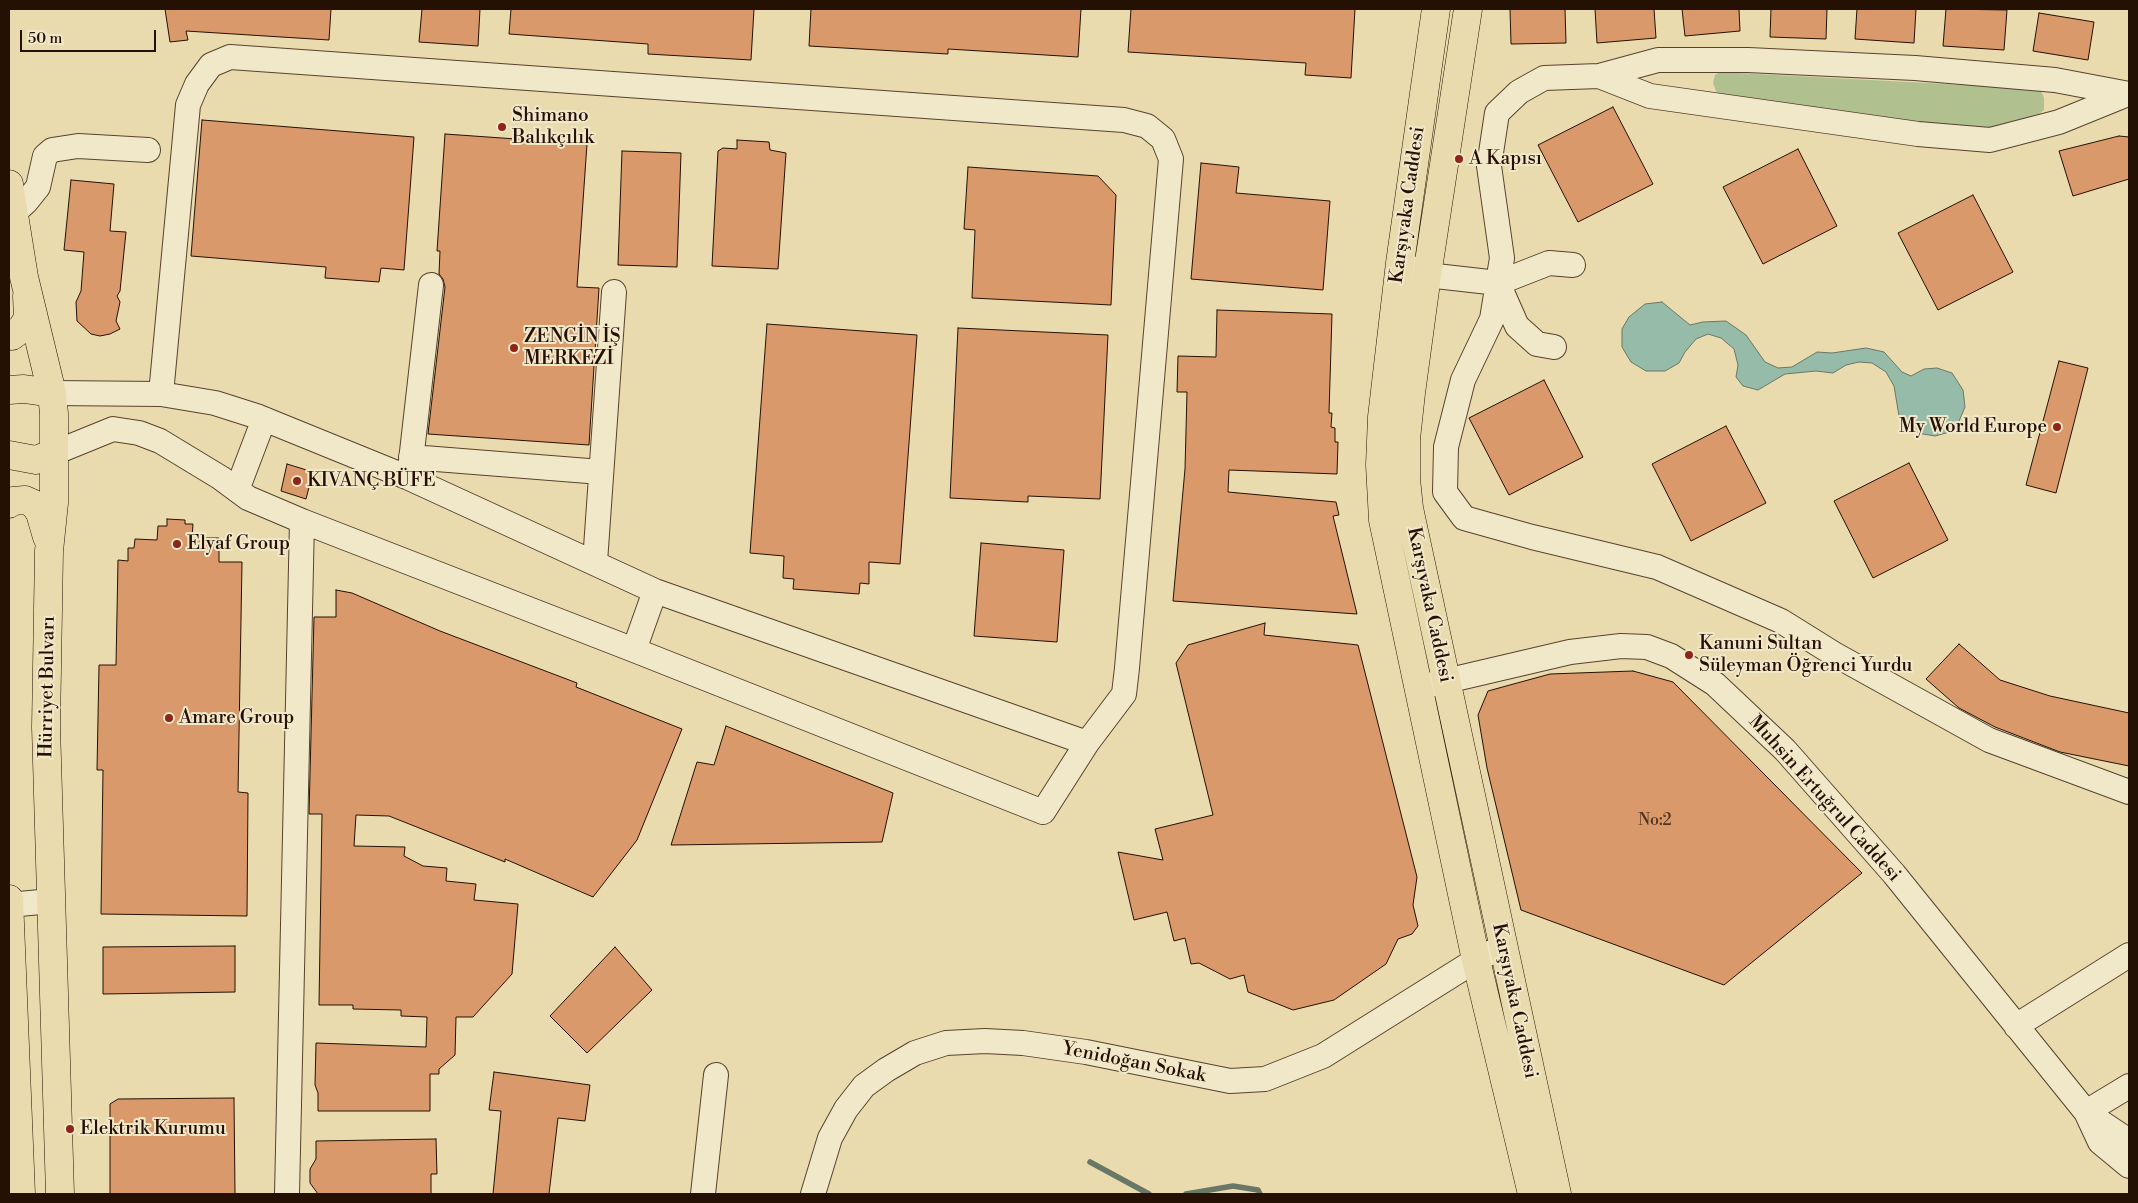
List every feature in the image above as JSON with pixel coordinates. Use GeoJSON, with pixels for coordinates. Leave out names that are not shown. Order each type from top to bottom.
{"type":"FeatureCollection","features":[{"type":"Feature","properties":{"kind":"main road","name":"Karşıyaka Caddesi"},"geometry":{"type":"LineString","coordinates":[[1436,9],[1400,262],[1382,417],[1380,465],[1383,520],[1476,960],[1532,1194]]}},
{"type":"Feature","properties":{"kind":"main road","name":"Karşıyaka Caddesi"},"geometry":{"type":"LineString","coordinates":[[1468,9],[1427,276],[1407,430],[1406,479],[1409,508],[1445,681],[1557,1194]]}},
{"type":"Feature","properties":{"kind":"main road","name":"Hürriyet Bulvarı"},"geometry":{"type":"LineString","coordinates":[[9,184],[24,277],[52,394],[54,503],[49,551],[46,727],[60,1194]]}},
{"type":"Feature","properties":{"kind":"main road"},"geometry":{"type":"LineString","coordinates":[[9,335],[22,328],[28,318],[24,277]]}},
{"type":"Feature","properties":{"kind":"main road"},"geometry":{"type":"LineString","coordinates":[[9,390],[24,389],[52,394]]}},
{"type":"Feature","properties":{"kind":"main road"},"geometry":{"type":"LineString","coordinates":[[9,455],[36,460],[54,453]]}},
{"type":"Feature","properties":{"kind":"main road"},"geometry":{"type":"LineString","coordinates":[[9,504],[13,501],[25,500],[34,504],[40,513],[49,551]]}},
{"type":"Feature","properties":{"kind":"main road"},"geometry":{"type":"LineString","coordinates":[[9,900],[21,1194]]}},
{"type":"Feature","properties":{"kind":"street"},"geometry":{"type":"LineString","coordinates":[[54,453],[113,430],[139,433],[160,441],[248,498],[302,521],[1042,812],[1087,743],[1124,694],[1171,159],[1163,139],[1147,126],[1124,120],[230,57],[211,65],[197,84],[188,105],[161,394]]}},
{"type":"Feature","properties":{"kind":"street"},"geometry":{"type":"LineString","coordinates":[[2129,94],[2054,80],[1915,68],[1748,60],[1658,60],[1599,76],[1544,78],[1519,92],[1496,113],[1489,166],[1502,258],[1492,319],[1463,380],[1446,447],[1445,492],[1464,518],[1532,537],[1657,567],[1781,622],[1834,654],[1989,740],[2129,792]]}},
{"type":"Feature","properties":{"kind":"street"},"geometry":{"type":"LineString","coordinates":[[1599,76],[1650,96],[1918,134],[1990,140],[2059,122],[2129,94]]}},
{"type":"Feature","properties":{"kind":"street"},"geometry":{"type":"LineString","coordinates":[[14,213],[26,202],[38,186],[43,160],[48,152],[52,150],[78,146],[148,150]]}},
{"type":"Feature","properties":{"kind":"street"},"geometry":{"type":"LineString","coordinates":[[1400,262],[1427,276],[1498,283],[1548,263],[1573,265]]}},
{"type":"Feature","properties":{"kind":"street"},"geometry":{"type":"LineString","coordinates":[[1498,283],[1517,326],[1537,344],[1554,347]]}},
{"type":"Feature","properties":{"kind":"street"},"geometry":{"type":"LineString","coordinates":[[410,468],[432,285]]}},
{"type":"Feature","properties":{"kind":"street"},"geometry":{"type":"LineString","coordinates":[[595,562],[614,292]]}},
{"type":"Feature","properties":{"kind":"street"},"geometry":{"type":"LineString","coordinates":[[52,394],[161,394],[215,403],[410,468],[656,592],[1087,743]]}},
{"type":"Feature","properties":{"kind":"street"},"geometry":{"type":"LineString","coordinates":[[237,490],[264,419]]}},
{"type":"Feature","properties":{"kind":"street"},"geometry":{"type":"LineString","coordinates":[[410,468],[601,472]]}},
{"type":"Feature","properties":{"kind":"street"},"geometry":{"type":"LineString","coordinates":[[286,1194],[302,521]]}},
{"type":"Feature","properties":{"kind":"street"},"geometry":{"type":"LineString","coordinates":[[634,650],[656,592]]}},
{"type":"Feature","properties":{"kind":"street","name":"Muhsin Ertuğrul Caddesi"},"geometry":{"type":"LineString","coordinates":[[1418,687],[1570,652],[1621,646],[1647,647],[1671,656],[1715,684],[1785,750],[1894,874],[2086,1112],[2100,1142],[2129,1166]]}},
{"type":"Feature","properties":{"kind":"street"},"geometry":{"type":"LineString","coordinates":[[9,905],[51,901]]}},
{"type":"Feature","properties":{"kind":"street","name":"Yenidoğan Sokak"},"geometry":{"type":"LineString","coordinates":[[813,1194],[830,1138],[846,1109],[864,1086],[915,1053],[946,1043],[985,1041],[1023,1043],[1086,1052],[1230,1081],[1265,1079],[1323,1056],[1476,960],[1502,947]]}},
{"type":"Feature","properties":{"kind":"street"},"geometry":{"type":"LineString","coordinates":[[2016,1026],[2129,955]]}},
{"type":"Feature","properties":{"kind":"street"},"geometry":{"type":"LineString","coordinates":[[703,1194],[716,1075]]}},
{"type":"Feature","properties":{"kind":"street"},"geometry":{"type":"LineString","coordinates":[[2086,1112],[2129,1086]]}},
{"type":"Feature","properties":{"kind":"street","name":"Muhsin Ertuğrul Caddesi"},"geometry":{"type":"LineString","coordinates":[[2086,1112],[2129,1141]]}},
{"type":"Feature","properties":{"kind":"shaded area"},"geometry":{"type":"Polygon","coordinates":[[[1720,72],[2040,89],[2044,98],[2044,110],[2039,114],[1989,129],[1953,130],[1723,96],[1716,91],[1713,83],[1715,75],[1720,72]]]}},
{"type":"Feature","properties":{"kind":"shaded area"},"geometry":{"type":"Polygon","coordinates":[[[1662,302],[1690,325],[1703,322],[1726,321],[1746,335],[1765,362],[1778,368],[1792,367],[1817,352],[1832,353],[1866,348],[1884,352],[1902,372],[1911,376],[1924,369],[1937,368],[1952,373],[1963,390],[1965,407],[1957,426],[1946,433],[1935,436],[1917,433],[1904,425],[1899,416],[1894,386],[1886,372],[1872,363],[1859,362],[1846,365],[1833,373],[1816,371],[1785,374],[1758,390],[1743,386],[1736,377],[1738,365],[1734,349],[1721,338],[1708,334],[1696,339],[1679,363],[1665,371],[1646,371],[1631,362],[1622,347],[1622,329],[1629,317],[1645,304],[1662,302]]]}},
{"type":"Feature","properties":{"kind":"building"},"geometry":{"type":"Polygon","coordinates":[[[165,9],[331,9],[329,40],[186,31],[188,40],[170,42],[165,9]]]}},
{"type":"Feature","properties":{"kind":"building"},"geometry":{"type":"Polygon","coordinates":[[[422,9],[480,9],[478,46],[419,42],[422,9]]]}},
{"type":"Feature","properties":{"kind":"building"},"geometry":{"type":"Polygon","coordinates":[[[511,9],[754,9],[751,60],[648,54],[648,44],[509,34],[511,9]]]}},
{"type":"Feature","properties":{"kind":"building"},"geometry":{"type":"Polygon","coordinates":[[[811,9],[1081,9],[1078,57],[948,49],[948,54],[809,46],[811,9]]]}},
{"type":"Feature","properties":{"kind":"building"},"geometry":{"type":"Polygon","coordinates":[[[1131,9],[1355,9],[1351,78],[1305,75],[1306,63],[1128,52],[1131,9]]]}},
{"type":"Feature","properties":{"kind":"building"},"geometry":{"type":"Polygon","coordinates":[[[1510,9],[1565,9],[1566,43],[1511,44],[1510,9]]]}},
{"type":"Feature","properties":{"kind":"building"},"geometry":{"type":"Polygon","coordinates":[[[1595,9],[1654,9],[1656,38],[1597,43],[1595,9]]]}},
{"type":"Feature","properties":{"kind":"building"},"geometry":{"type":"Polygon","coordinates":[[[1682,9],[1739,9],[1740,31],[1685,36],[1682,9]]]}},
{"type":"Feature","properties":{"kind":"building"},"geometry":{"type":"Polygon","coordinates":[[[1771,9],[1827,9],[1826,39],[1770,37],[1771,9]]]}},
{"type":"Feature","properties":{"kind":"building"},"geometry":{"type":"Polygon","coordinates":[[[1857,9],[1916,9],[1914,43],[1855,39],[1857,9]]]}},
{"type":"Feature","properties":{"kind":"building"},"geometry":{"type":"Polygon","coordinates":[[[1946,9],[2007,10],[2004,50],[1943,46],[1946,9]]]}},
{"type":"Feature","properties":{"kind":"building"},"geometry":{"type":"Polygon","coordinates":[[[2039,13],[2094,22],[2088,60],[2033,51],[2039,13]]]}},
{"type":"Feature","properties":{"kind":"building"},"geometry":{"type":"Polygon","coordinates":[[[1613,107],[1653,184],[1578,222],[1538,145],[1613,107]]]}},
{"type":"Feature","properties":{"kind":"building"},"geometry":{"type":"Polygon","coordinates":[[[202,120],[414,137],[404,270],[381,268],[379,282],[325,278],[326,267],[191,256],[202,120]]]}},
{"type":"Feature","properties":{"kind":"building"},"geometry":{"type":"Polygon","coordinates":[[[445,134],[587,144],[577,287],[599,288],[589,445],[428,434],[445,287],[443,279],[439,274],[440,251],[437,251],[445,134]]]}},
{"type":"Feature","properties":{"kind":"building"},"geometry":{"type":"Polygon","coordinates":[[[2119,136],[2129,137],[2129,179],[2073,196],[2059,151],[2119,136]]]}},
{"type":"Feature","properties":{"kind":"building"},"geometry":{"type":"Polygon","coordinates":[[[737,140],[769,142],[770,150],[786,153],[778,269],[712,266],[718,151],[723,148],[737,149],[737,140]]]}},
{"type":"Feature","properties":{"kind":"building"},"geometry":{"type":"Polygon","coordinates":[[[1798,149],[1837,226],[1763,264],[1723,187],[1798,149]]]}},
{"type":"Feature","properties":{"kind":"building"},"geometry":{"type":"Polygon","coordinates":[[[622,151],[681,153],[677,267],[618,265],[622,151]]]}},
{"type":"Feature","properties":{"kind":"building"},"geometry":{"type":"Polygon","coordinates":[[[1201,163],[1239,167],[1236,193],[1330,201],[1323,290],[1191,279],[1201,163]]]}},
{"type":"Feature","properties":{"kind":"building"},"geometry":{"type":"Polygon","coordinates":[[[968,167],[1098,176],[1116,195],[1111,305],[972,298],[975,230],[964,229],[968,167]]]}},
{"type":"Feature","properties":{"kind":"building"},"geometry":{"type":"Polygon","coordinates":[[[71,180],[114,184],[110,231],[126,232],[120,291],[117,296],[120,302],[116,321],[120,329],[110,334],[100,336],[91,334],[77,321],[76,302],[81,291],[84,252],[64,250],[71,180]]]}},
{"type":"Feature","properties":{"kind":"building"},"geometry":{"type":"Polygon","coordinates":[[[1973,195],[2013,272],[1938,310],[1898,233],[1973,195]]]}},
{"type":"Feature","properties":{"kind":"building"},"geometry":{"type":"Polygon","coordinates":[[[1217,310],[1332,314],[1329,413],[1332,413],[1331,427],[1335,428],[1335,442],[1338,442],[1337,474],[1229,470],[1228,492],[1336,502],[1339,515],[1333,516],[1357,614],[1173,601],[1185,469],[1187,392],[1177,392],[1178,356],[1216,357],[1217,310]]]}},
{"type":"Feature","properties":{"kind":"building"},"geometry":{"type":"Polygon","coordinates":[[[767,324],[917,335],[900,564],[869,562],[869,584],[860,583],[859,594],[793,589],[794,579],[783,578],[784,556],[750,553],[767,324]]]}},
{"type":"Feature","properties":{"kind":"building"},"geometry":{"type":"Polygon","coordinates":[[[958,328],[1108,335],[1100,499],[1028,496],[1028,502],[950,498],[958,328]]]}},
{"type":"Feature","properties":{"kind":"building","name":"My World Europe"},"geometry":{"type":"Polygon","coordinates":[[[2059,361],[2088,368],[2056,493],[2026,485],[2059,361]]]}},
{"type":"Feature","properties":{"kind":"building"},"geometry":{"type":"Polygon","coordinates":[[[1544,380],[1583,457],[1509,495],[1469,418],[1544,380]]]}},
{"type":"Feature","properties":{"kind":"building"},"geometry":{"type":"Polygon","coordinates":[[[1726,426],[1766,503],[1691,541],[1652,464],[1726,426]]]}},
{"type":"Feature","properties":{"kind":"building"},"geometry":{"type":"Polygon","coordinates":[[[1909,463],[1948,540],[1873,578],[1834,501],[1909,463]]]}},
{"type":"Feature","properties":{"kind":"building","name":"KIVANÇ BÜFE"},"geometry":{"type":"Polygon","coordinates":[[[287,464],[313,472],[306,499],[281,491],[287,464]]]}},
{"type":"Feature","properties":{"kind":"building"},"geometry":{"type":"Polygon","coordinates":[[[167,519],[185,520],[185,524],[193,524],[192,538],[219,538],[219,562],[242,562],[238,792],[248,793],[247,916],[101,914],[103,770],[97,770],[99,665],[116,665],[118,560],[128,561],[128,548],[134,548],[135,539],[157,540],[158,526],[167,526],[167,519]]]}},
{"type":"Feature","properties":{"kind":"building"},"geometry":{"type":"Polygon","coordinates":[[[981,543],[1064,550],[1057,642],[974,636],[981,543]]]}},
{"type":"Feature","properties":{"kind":"building"},"geometry":{"type":"Polygon","coordinates":[[[336,590],[352,593],[440,631],[577,683],[576,687],[682,729],[637,840],[593,897],[505,859],[505,862],[389,816],[356,815],[354,846],[405,847],[404,856],[423,866],[447,868],[446,881],[476,884],[474,900],[518,904],[512,974],[473,1017],[456,1017],[455,1055],[439,1069],[439,1074],[430,1074],[430,1111],[318,1111],[318,1093],[315,1085],[316,1043],[426,1047],[427,1017],[401,1016],[401,1010],[353,1009],[353,1005],[319,1005],[322,814],[309,814],[314,617],[336,617],[336,590]]]}},
{"type":"Feature","properties":{"kind":"building"},"geometry":{"type":"Polygon","coordinates":[[[1265,623],[1264,635],[1358,645],[1417,877],[1413,905],[1418,926],[1412,934],[1398,939],[1386,964],[1334,1000],[1293,1010],[1248,992],[1244,975],[1230,979],[1199,963],[1191,964],[1185,938],[1174,941],[1167,912],[1134,920],[1118,852],[1163,860],[1155,829],[1213,815],[1176,663],[1188,645],[1265,623]]]}},
{"type":"Feature","properties":{"kind":"building"},"geometry":{"type":"Polygon","coordinates":[[[1959,644],[2000,680],[2050,696],[2129,713],[2129,766],[2060,752],[1995,727],[1959,708],[1926,679],[1959,644]]]}},
{"type":"Feature","properties":{"kind":"building"},"geometry":{"type":"Polygon","coordinates":[[[1633,671],[1673,682],[1862,873],[1724,985],[1521,910],[1487,768],[1478,715],[1488,691],[1550,674],[1633,671]]]}},
{"type":"Feature","properties":{"kind":"building"},"geometry":{"type":"Polygon","coordinates":[[[726,726],[893,793],[882,842],[671,845],[697,762],[714,765],[726,726]]]}},
{"type":"Feature","properties":{"kind":"building"},"geometry":{"type":"Polygon","coordinates":[[[235,946],[235,992],[103,994],[103,947],[235,946]]]}},
{"type":"Feature","properties":{"kind":"building"},"geometry":{"type":"Polygon","coordinates":[[[615,947],[652,990],[587,1053],[550,1016],[615,947]]]}},
{"type":"Feature","properties":{"kind":"building"},"geometry":{"type":"Polygon","coordinates":[[[494,1072],[590,1085],[585,1121],[558,1118],[549,1194],[493,1194],[501,1111],[489,1110],[494,1072]]]}},
{"type":"Feature","properties":{"kind":"building"},"geometry":{"type":"Polygon","coordinates":[[[234,1098],[235,1194],[110,1194],[110,1104],[118,1099],[234,1098]]]}},
{"type":"Feature","properties":{"kind":"building"},"geometry":{"type":"Polygon","coordinates":[[[436,1139],[437,1174],[431,1174],[431,1194],[318,1194],[310,1183],[310,1169],[316,1159],[316,1141],[436,1139]]]}},
{"type":"Feature","properties":{"kind":"waterway"},"geometry":{"type":"LineString","coordinates":[[1090,1162],[1149,1194]]}},
{"type":"Feature","properties":{"kind":"waterway"},"geometry":{"type":"LineString","coordinates":[[1186,1194],[1233,1186],[1258,1190],[1260,1194]]}},
{"type":"Feature","properties":{"kind":"place","name":"Shimano Balıkçılık"},"geometry":{"type":"Point","coordinates":[502,127]}},
{"type":"Feature","properties":{"kind":"place","name":"A Kapısı"},"geometry":{"type":"Point","coordinates":[1459,159]}},
{"type":"Feature","properties":{"kind":"place","name":"ZENGİN İŞ MERKEZİ"},"geometry":{"type":"Point","coordinates":[514,348]}},
{"type":"Feature","properties":{"kind":"place","name":"My World Europe"},"geometry":{"type":"Point","coordinates":[2057,427]}},
{"type":"Feature","properties":{"kind":"place","name":"KIVANÇ BÜFE"},"geometry":{"type":"Point","coordinates":[297,481]}},
{"type":"Feature","properties":{"kind":"place","name":"Elyaf Group"},"geometry":{"type":"Point","coordinates":[177,544]}},
{"type":"Feature","properties":{"kind":"place","name":"Kanuni Sultan Süleyman Öğrenci Yurdu"},"geometry":{"type":"Point","coordinates":[1689,655]}},
{"type":"Feature","properties":{"kind":"place","name":"Amare Group"},"geometry":{"type":"Point","coordinates":[169,718]}},
{"type":"Feature","properties":{"kind":"place","name":"Elektrik Kurumu"},"geometry":{"type":"Point","coordinates":[70,1129]}}]}
